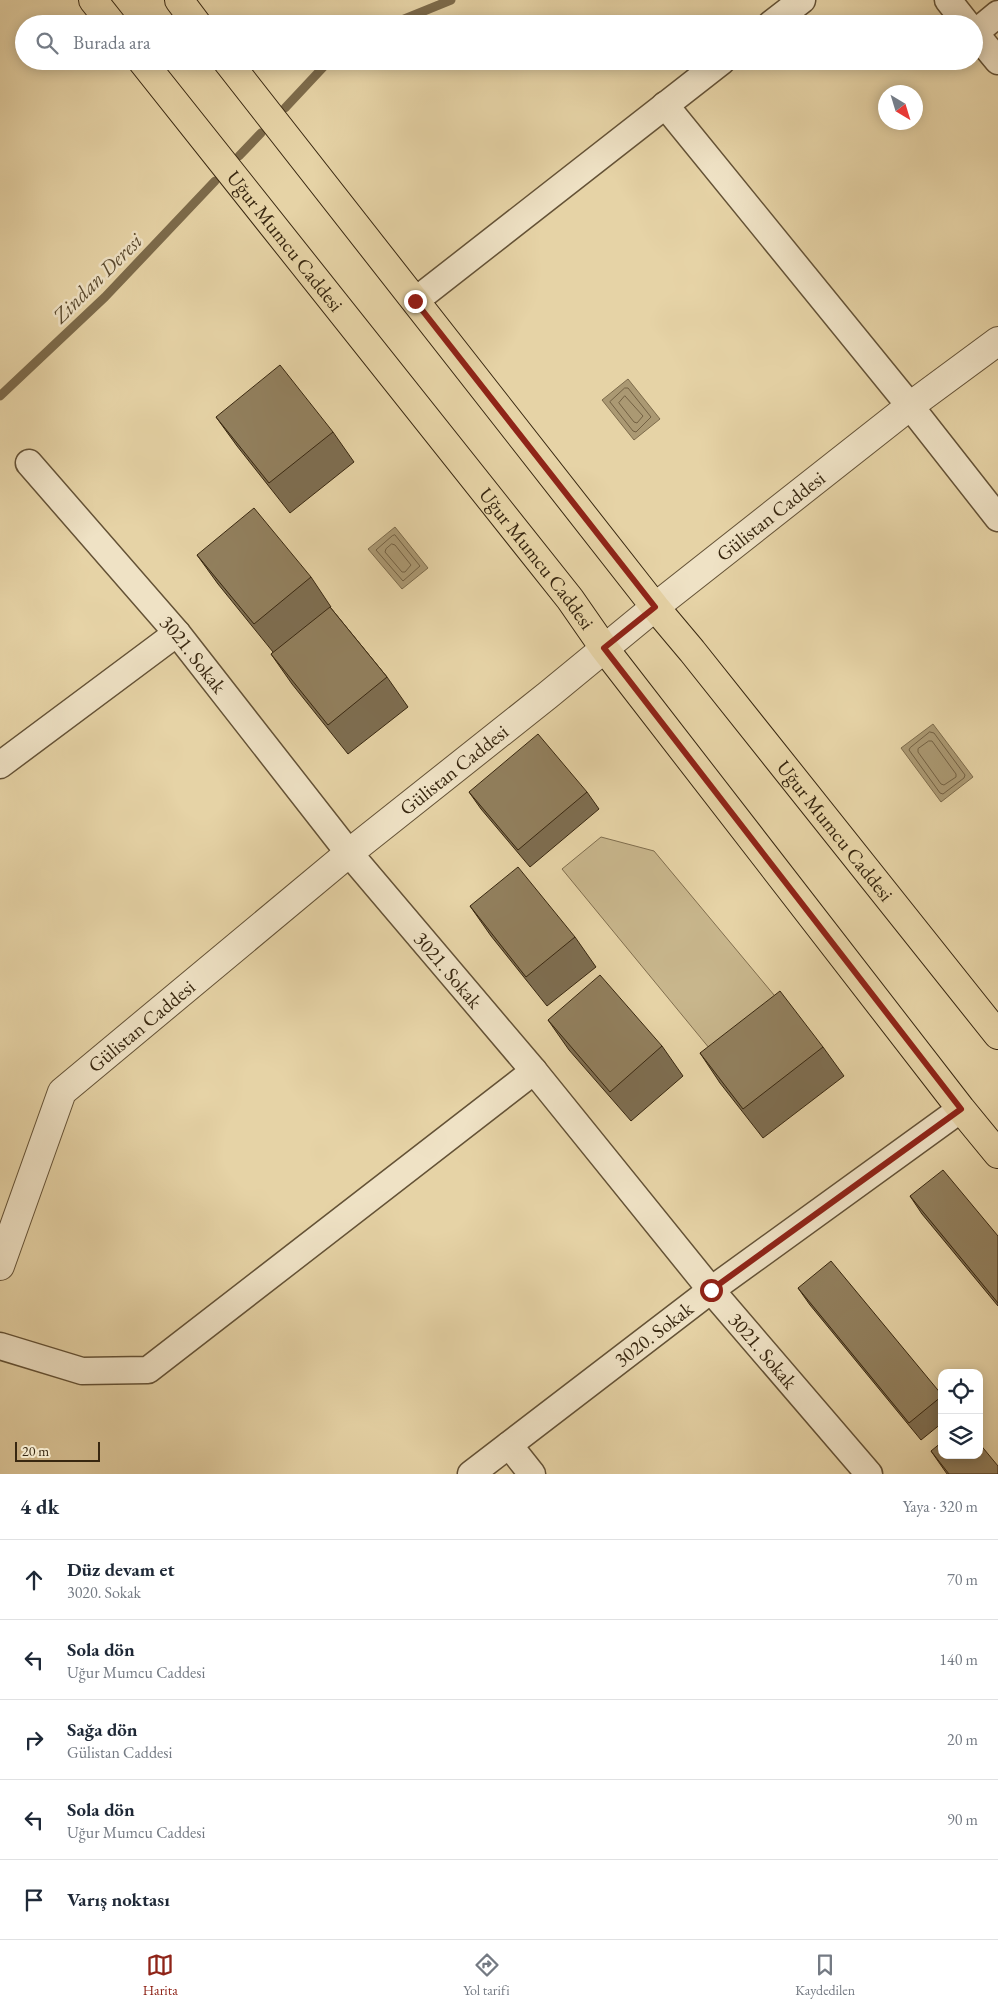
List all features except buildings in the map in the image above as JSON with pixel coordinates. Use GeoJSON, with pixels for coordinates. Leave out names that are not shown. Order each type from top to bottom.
{"type":"FeatureCollection","features":[{"type":"Feature","properties":{"kind":"main road"},"geometry":{"type":"LineString","coordinates":[[93,0],[105,15]]}},
{"type":"Feature","properties":{"kind":"main road"},"geometry":{"type":"LineString","coordinates":[[179,0],[190,15]]}},
{"type":"Feature","properties":{"kind":"main road","name":"Uğur Mumcu Caddesi"},"geometry":{"type":"LineString","coordinates":[[149,70],[564,592],[604,648],[961,1109],[998,1154]]}},
{"type":"Feature","properties":{"kind":"main road","name":"Uğur Mumcu Caddesi"},"geometry":{"type":"LineString","coordinates":[[234,70],[655,607],[698,658],[998,1035]]}},
{"type":"Feature","properties":{"kind":"street"},"geometry":{"type":"LineString","coordinates":[[783,15],[802,0]]}},
{"type":"Feature","properties":{"kind":"street"},"geometry":{"type":"LineString","coordinates":[[948,0],[960,15]]}},
{"type":"Feature","properties":{"kind":"street"},"geometry":{"type":"LineString","coordinates":[[983,26],[998,14]]}},
{"type":"Feature","properties":{"kind":"street"},"geometry":{"type":"LineString","coordinates":[[983,43],[998,61]]}},
{"type":"Feature","properties":{"kind":"street"},"geometry":{"type":"LineString","coordinates":[[415,301],[710,70]]}},
{"type":"Feature","properties":{"kind":"street"},"geometry":{"type":"LineString","coordinates":[[665,105],[910,406],[998,518]]}},
{"type":"Feature","properties":{"kind":"street","name":"Gülistan Caddesi"},"geometry":{"type":"LineString","coordinates":[[0,1266],[62,1092],[350,853],[655,607],[910,406],[998,341]]}},
{"type":"Feature","properties":{"kind":"street","name":"3021. Sokak"},"geometry":{"type":"LineString","coordinates":[[29,463],[178,633],[350,853],[534,1071],[711,1290],[869,1474]]}},
{"type":"Feature","properties":{"kind":"street"},"geometry":{"type":"LineString","coordinates":[[0,766],[178,633]]}},
{"type":"Feature","properties":{"kind":"street"},"geometry":{"type":"LineString","coordinates":[[0,1346],[82,1371],[148,1370],[534,1071]]}},
{"type":"Feature","properties":{"kind":"street","name":"3020. Sokak"},"geometry":{"type":"LineString","coordinates":[[471,1474],[711,1290],[961,1109]]}},
{"type":"Feature","properties":{"kind":"street"},"geometry":{"type":"LineString","coordinates":[[509,1445],[532,1474]]}},
{"type":"Feature","properties":{"kind":"shaded area"},"geometry":{"type":"Polygon","coordinates":[[[601,837],[654,851],[784,1007],[719,1060],[562,869],[601,837]]]}},
{"type":"Feature","properties":{"kind":"water"},"geometry":{"type":"Polygon","coordinates":[[[628,379],[660,419],[634,440],[602,400],[628,379]]]}},
{"type":"Feature","properties":{"kind":"water"},"geometry":{"type":"Polygon","coordinates":[[[395,527],[428,568],[402,589],[368,549],[395,527]]]}},
{"type":"Feature","properties":{"kind":"water"},"geometry":{"type":"Polygon","coordinates":[[[933,724],[973,777],[941,802],[901,748],[933,724]]]}},
{"type":"Feature","properties":{"kind":"waterway","name":"Zindan Deresi"},"geometry":{"type":"LineString","coordinates":[[414,15],[451,0]]}},
{"type":"Feature","properties":{"kind":"waterway","name":"Zindan Deresi"},"geometry":{"type":"LineString","coordinates":[[285,108],[321,70]]}},
{"type":"Feature","properties":{"kind":"waterway","name":"Zindan Deresi"},"geometry":{"type":"LineString","coordinates":[[239,156],[261,133]]}},
{"type":"Feature","properties":{"kind":"waterway","name":"Zindan Deresi"},"geometry":{"type":"LineString","coordinates":[[0,396],[105,297],[215,181]]}},
{"type":"Feature","properties":{"kind":"route"},"geometry":{"type":"LineString","coordinates":[[415,301],[655,607],[604,648],[961,1109],[711,1290]]}}]}
